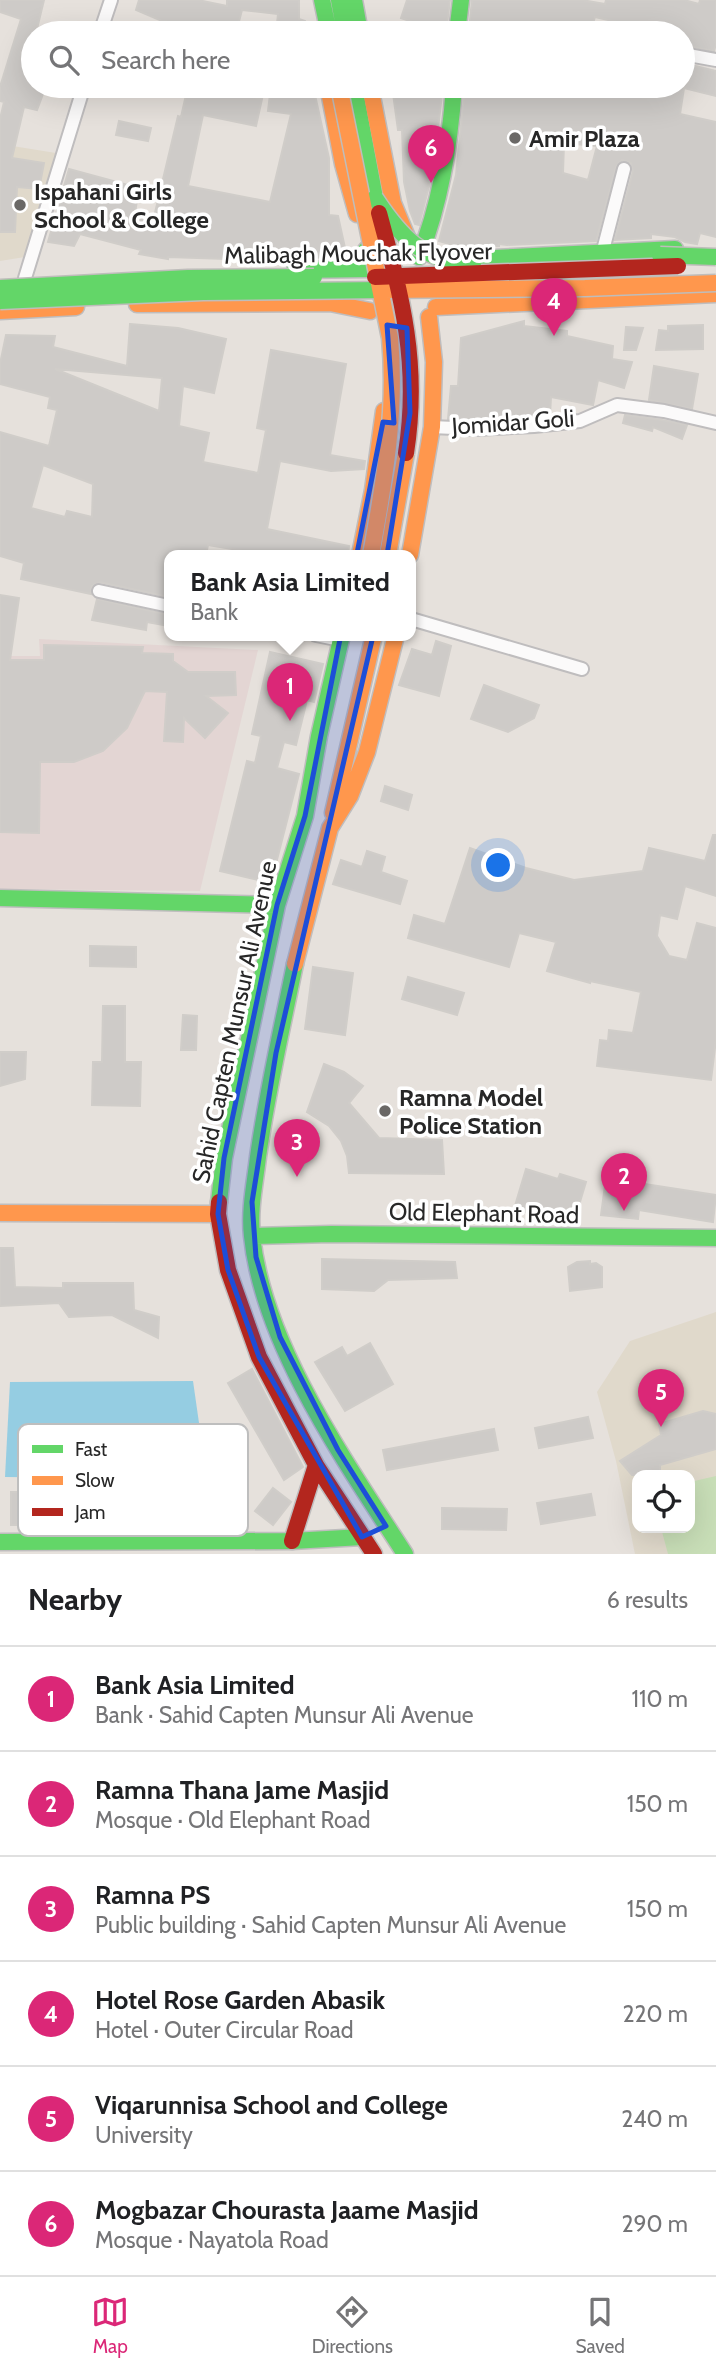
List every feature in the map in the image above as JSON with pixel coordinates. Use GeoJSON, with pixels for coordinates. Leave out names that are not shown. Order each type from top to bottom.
{"type":"FeatureCollection","features":[{"type":"Feature","properties":{"kind":"main road"},"geometry":{"type":"LineString","coordinates":[[312,0],[316,21]]}},
{"type":"Feature","properties":{"kind":"main road"},"geometry":{"type":"LineString","coordinates":[[322,0],[326,21]]}},
{"type":"Feature","properties":{"kind":"main road"},"geometry":{"type":"LineString","coordinates":[[339,0],[343,21]]}},
{"type":"Feature","properties":{"kind":"main road"},"geometry":{"type":"LineString","coordinates":[[354,0],[358,21]]}},
{"type":"Feature","properties":{"kind":"main road"},"geometry":{"type":"LineString","coordinates":[[458,21],[461,0]]}},
{"type":"Feature","properties":{"kind":"main road"},"geometry":{"type":"LineString","coordinates":[[330,98],[343,164],[371,269]]}},
{"type":"Feature","properties":{"kind":"main road"},"geometry":{"type":"LineString","coordinates":[[342,98],[390,338],[394,372],[394,411],[372,550]]}},
{"type":"Feature","properties":{"kind":"main road"},"geometry":{"type":"LineString","coordinates":[[356,98],[375,198],[410,338],[410,414],[389,550]]}},
{"type":"Feature","properties":{"kind":"main road"},"geometry":{"type":"LineString","coordinates":[[372,98],[393,203],[420,258]]}},
{"type":"Feature","properties":{"kind":"main road"},"geometry":{"type":"LineString","coordinates":[[420,258],[434,218],[444,175],[453,98]]}},
{"type":"Feature","properties":{"kind":"main road"},"geometry":{"type":"LineString","coordinates":[[375,198],[397,231],[416,248],[463,265],[530,264],[658,255],[716,257]]}},
{"type":"Feature","properties":{"kind":"main road"},"geometry":{"type":"LineString","coordinates":[[342,269],[351,267],[363,240]]}},
{"type":"Feature","properties":{"kind":"main road"},"geometry":{"type":"LineString","coordinates":[[420,258],[602,254],[716,248]]}},
{"type":"Feature","properties":{"kind":"main road"},"geometry":{"type":"LineString","coordinates":[[0,311],[180,303],[330,303],[374,315],[398,328],[420,324],[433,312],[439,299],[439,282],[431,267],[420,258],[406,253],[386,256],[371,269],[364,290],[374,315],[384,356],[383,422],[361,550]]}},
{"type":"Feature","properties":{"kind":"main road","name":"Malibagh Mouchak Flyover"},"geometry":{"type":"LineString","coordinates":[[0,288],[188,278],[402,276],[716,263]]}},
{"type":"Feature","properties":{"kind":"main road"},"geometry":{"type":"LineString","coordinates":[[0,280],[170,271],[371,269]]}},
{"type":"Feature","properties":{"kind":"main road"},"geometry":{"type":"LineString","coordinates":[[0,301],[203,292],[585,288],[716,283]]}},
{"type":"Feature","properties":{"kind":"main road"},"geometry":{"type":"LineString","coordinates":[[433,312],[716,294]]}},
{"type":"Feature","properties":{"kind":"main road"},"geometry":{"type":"LineString","coordinates":[[411,550],[432,427],[433,312]]}},
{"type":"Feature","properties":{"kind":"main road"},"geometry":{"type":"LineString","coordinates":[[383,422],[432,427]]}},
{"type":"Feature","properties":{"kind":"main road"},"geometry":{"type":"LineString","coordinates":[[305,816],[327,755],[345,641]]}},
{"type":"Feature","properties":{"kind":"main road","name":"Sahid Capten Munsur Ali Avenue"},"geometry":{"type":"LineString","coordinates":[[345,641],[319,736],[305,816],[278,905],[224,1158],[218,1214],[228,1270],[259,1357],[316,1465],[374,1554]]}},
{"type":"Feature","properties":{"kind":"main road"},"geometry":{"type":"LineString","coordinates":[[330,828],[373,641]]}},
{"type":"Feature","properties":{"kind":"main road","name":"Sahid Capten Munsur Ali Avenue"},"geometry":{"type":"LineString","coordinates":[[395,641],[362,764],[350,796],[330,828],[297,954],[263,1123],[252,1202],[252,1236],[265,1298],[296,1373],[338,1450],[405,1554]]}},
{"type":"Feature","properties":{"kind":"main road"},"geometry":{"type":"LineString","coordinates":[[0,898],[278,905]]}},
{"type":"Feature","properties":{"kind":"main road"},"geometry":{"type":"LineString","coordinates":[[0,1213],[218,1214]]}},
{"type":"Feature","properties":{"kind":"main road","name":"Old Elephant Road"},"geometry":{"type":"LineString","coordinates":[[252,1236],[331,1234],[716,1238]]}},
{"type":"Feature","properties":{"kind":"main road"},"geometry":{"type":"LineString","coordinates":[[292,1541],[316,1465]]}},
{"type":"Feature","properties":{"kind":"main road"},"geometry":{"type":"LineString","coordinates":[[0,1542],[292,1541],[362,1537],[386,1526]]}},
{"type":"Feature","properties":{"kind":"street"},"geometry":{"type":"LineString","coordinates":[[104,21],[111,0]]}},
{"type":"Feature","properties":{"kind":"street"},"geometry":{"type":"LineString","coordinates":[[695,56],[716,60]]}},
{"type":"Feature","properties":{"kind":"street"},"geometry":{"type":"LineString","coordinates":[[25,278],[80,98]]}},
{"type":"Feature","properties":{"kind":"street"},"geometry":{"type":"LineString","coordinates":[[602,254],[624,169]]}},
{"type":"Feature","properties":{"kind":"street","name":"Jomidar Goli"},"geometry":{"type":"LineString","coordinates":[[432,427],[476,429],[580,421],[617,405],[664,411],[716,423]]}},
{"type":"Feature","properties":{"kind":"street"},"geometry":{"type":"LineString","coordinates":[[99,591],[164,605]]}},
{"type":"Feature","properties":{"kind":"street"},"geometry":{"type":"LineString","coordinates":[[416,620],[582,669]]}},
{"type":"Feature","properties":{"kind":"highlighted area"},"geometry":{"type":"Polygon","coordinates":[[[387,325],[407,328],[410,413],[376,623],[276,1053],[252,1202],[256,1257],[280,1337],[338,1450],[386,1526],[362,1537],[259,1357],[228,1270],[218,1214],[224,1158],[277,905],[305,816],[383,422],[394,423],[387,325]]]}},
{"type":"Feature","properties":{"kind":"shaded area","name":"Ispahani Girls School & College"},"geometry":{"type":"Polygon","coordinates":[[[0,144],[56,153],[25,257],[0,261],[0,144]]]}},
{"type":"Feature","properties":{"kind":"shaded area"},"geometry":{"type":"Polygon","coordinates":[[[39,639],[258,650],[200,891],[0,889],[0,656],[40,656],[39,639]]]}},
{"type":"Feature","properties":{"kind":"shaded area"},"geometry":{"type":"Polygon","coordinates":[[[716,1312],[716,1554],[635,1554],[616,1461],[597,1392],[630,1341],[716,1312]]]}},
{"type":"Feature","properties":{"kind":"green space"},"geometry":{"type":"Polygon","coordinates":[[[716,1476],[716,1554],[668,1554],[662,1533],[695,1533],[695,1481],[716,1476]]]}},
{"type":"Feature","properties":{"kind":"water"},"geometry":{"type":"Polygon","coordinates":[[[193,1381],[199,1424],[18,1424],[18,1477],[5,1477],[10,1382],[193,1381]]]}},
{"type":"Feature","properties":{"kind":"building"},"geometry":{"type":"Polygon","coordinates":[[[0,0],[44,0],[39,21],[21,21],[21,98],[42,98],[37,110],[24,107],[12,158],[44,163],[39,189],[17,187],[15,232],[0,232],[0,119],[4,102],[0,101],[0,87],[21,19],[0,12],[0,0]]]}},
{"type":"Feature","properties":{"kind":"building"},"geometry":{"type":"Polygon","coordinates":[[[139,0],[198,0],[227,6],[227,0],[299,0],[299,19],[305,21],[277,21],[278,14],[242,10],[239,21],[162,21],[136,10],[139,0]]]}},
{"type":"Feature","properties":{"kind":"building"},"geometry":{"type":"Polygon","coordinates":[[[407,0],[450,0],[447,21],[410,21],[401,18],[407,0]]]}},
{"type":"Feature","properties":{"kind":"building"},"geometry":{"type":"Polygon","coordinates":[[[472,0],[582,0],[605,4],[606,0],[684,0],[699,4],[700,0],[716,0],[716,44],[714,51],[695,47],[695,21],[612,21],[595,17],[594,21],[470,21],[472,0]]]}},
{"type":"Feature","properties":{"kind":"building"},"geometry":{"type":"Polygon","coordinates":[[[695,66],[716,71],[716,96],[695,91],[695,66]]]}},
{"type":"Feature","properties":{"kind":"building"},"geometry":{"type":"Polygon","coordinates":[[[185,98],[262,99],[256,126],[203,115],[188,186],[270,202],[291,114],[268,111],[270,98],[316,98],[329,158],[329,215],[338,216],[347,257],[295,258],[284,264],[257,265],[258,260],[168,259],[139,254],[141,250],[80,234],[74,246],[48,242],[69,169],[139,188],[135,213],[154,217],[178,116],[181,117],[185,98]]]}},
{"type":"Feature","properties":{"kind":"building"},"geometry":{"type":"Polygon","coordinates":[[[394,98],[442,98],[433,171],[419,225],[415,224],[410,211],[404,182],[402,130],[398,130],[394,98]]]}},
{"type":"Feature","properties":{"kind":"building"},"geometry":{"type":"Polygon","coordinates":[[[464,98],[682,98],[680,114],[716,122],[716,237],[700,233],[697,244],[675,237],[651,234],[651,238],[615,240],[633,171],[631,163],[622,160],[616,167],[596,241],[460,247],[439,241],[456,175],[464,98]],[[564,143],[563,173],[588,180],[597,146],[564,143]]]}},
{"type":"Feature","properties":{"kind":"building"},"geometry":{"type":"Polygon","coordinates":[[[119,121],[151,128],[148,141],[116,135],[119,121]]]}},
{"type":"Feature","properties":{"kind":"building"},"geometry":{"type":"Polygon","coordinates":[[[524,321],[524,326],[567,331],[567,336],[613,346],[612,359],[632,362],[624,388],[598,380],[593,405],[551,397],[550,415],[448,419],[451,386],[458,386],[461,338],[524,321]]]}},
{"type":"Feature","properties":{"kind":"building"},"geometry":{"type":"Polygon","coordinates":[[[130,324],[178,328],[226,339],[214,393],[183,386],[179,426],[209,433],[203,462],[258,473],[266,430],[257,428],[271,350],[346,364],[330,455],[365,461],[364,469],[331,471],[280,461],[267,529],[349,546],[349,550],[238,550],[208,545],[207,550],[164,550],[164,596],[100,582],[92,586],[91,594],[21,579],[24,563],[0,556],[0,432],[49,446],[57,410],[48,408],[50,397],[0,384],[0,364],[6,335],[55,336],[53,347],[127,366],[130,324]],[[55,369],[159,411],[162,378],[55,369]],[[43,465],[31,508],[65,517],[67,511],[92,517],[93,484],[43,465]]]}},
{"type":"Feature","properties":{"kind":"building"},"geometry":{"type":"Polygon","coordinates":[[[703,325],[703,349],[656,350],[659,330],[668,331],[668,326],[703,325]]]}},
{"type":"Feature","properties":{"kind":"building"},"geometry":{"type":"Polygon","coordinates":[[[626,327],[643,328],[636,350],[624,350],[626,327]]]}},
{"type":"Feature","properties":{"kind":"building"},"geometry":{"type":"Polygon","coordinates":[[[654,366],[698,374],[692,409],[649,400],[654,366]]]}},
{"type":"Feature","properties":{"kind":"building"},"geometry":{"type":"Polygon","coordinates":[[[625,415],[687,425],[682,439],[653,427],[652,431],[623,423],[625,415]]]}},
{"type":"Feature","properties":{"kind":"building"},"geometry":{"type":"Polygon","coordinates":[[[0,595],[19,598],[10,660],[44,660],[44,645],[143,647],[142,653],[173,654],[173,661],[188,672],[235,672],[236,695],[206,696],[228,713],[205,738],[184,718],[183,742],[164,741],[167,692],[145,691],[127,728],[103,751],[74,762],[40,762],[39,833],[0,832],[0,595]]]}},
{"type":"Feature","properties":{"kind":"building"},"geometry":{"type":"Polygon","coordinates":[[[97,599],[164,614],[164,625],[147,622],[146,630],[92,620],[97,599]]]}},
{"type":"Feature","properties":{"kind":"building"},"geometry":{"type":"Polygon","coordinates":[[[436,641],[451,646],[439,696],[399,685],[412,649],[432,655],[436,641]]]}},
{"type":"Feature","properties":{"kind":"building"},"geometry":{"type":"Polygon","coordinates":[[[270,652],[323,664],[314,702],[307,700],[296,745],[284,742],[277,768],[299,774],[271,883],[220,871],[247,761],[255,763],[261,736],[252,734],[270,652]]]}},
{"type":"Feature","properties":{"kind":"building"},"geometry":{"type":"Polygon","coordinates":[[[484,685],[539,705],[534,718],[508,732],[471,719],[484,685]]]}},
{"type":"Feature","properties":{"kind":"building"},"geometry":{"type":"Polygon","coordinates":[[[385,786],[412,795],[408,810],[381,801],[385,786]]]}},
{"type":"Feature","properties":{"kind":"building"},"geometry":{"type":"Polygon","coordinates":[[[713,835],[716,835],[716,896],[685,886],[677,919],[660,915],[657,936],[669,956],[687,960],[697,923],[716,928],[716,1040],[711,1080],[597,1066],[600,1040],[608,1041],[609,1030],[633,1033],[641,992],[590,983],[547,971],[556,942],[519,933],[509,967],[408,938],[414,915],[445,924],[470,848],[526,868],[574,880],[643,871],[649,848],[705,861],[713,835]]]}},
{"type":"Feature","properties":{"kind":"building"},"geometry":{"type":"Polygon","coordinates":[[[367,851],[385,857],[381,872],[407,881],[400,904],[333,884],[341,860],[362,867],[367,851]]]}},
{"type":"Feature","properties":{"kind":"building"},"geometry":{"type":"Polygon","coordinates":[[[90,946],[136,947],[136,967],[90,966],[90,946]]]}},
{"type":"Feature","properties":{"kind":"building"},"geometry":{"type":"Polygon","coordinates":[[[313,967],[353,973],[345,1035],[305,1029],[313,967]]]}},
{"type":"Feature","properties":{"kind":"building"},"geometry":{"type":"Polygon","coordinates":[[[408,977],[464,993],[457,1015],[402,999],[408,977]]]}},
{"type":"Feature","properties":{"kind":"building"},"geometry":{"type":"Polygon","coordinates":[[[103,1006],[125,1006],[125,1062],[141,1062],[140,1106],[92,1105],[93,1062],[102,1062],[103,1006]]]}},
{"type":"Feature","properties":{"kind":"building"},"geometry":{"type":"Polygon","coordinates":[[[183,1015],[197,1016],[196,1050],[181,1050],[183,1015]]]}},
{"type":"Feature","properties":{"kind":"building"},"geometry":{"type":"Polygon","coordinates":[[[0,1052],[26,1052],[25,1079],[0,1086],[0,1052]]]}},
{"type":"Feature","properties":{"kind":"building"},"geometry":{"type":"Polygon","coordinates":[[[324,1064],[344,1072],[363,1086],[349,1103],[379,1138],[442,1140],[444,1174],[349,1173],[347,1156],[341,1141],[329,1126],[307,1112],[324,1064]]]}},
{"type":"Feature","properties":{"kind":"building"},"geometry":{"type":"Polygon","coordinates":[[[526,1169],[558,1179],[560,1174],[586,1182],[573,1225],[514,1209],[526,1169]]]}},
{"type":"Feature","properties":{"kind":"building"},"geometry":{"type":"Polygon","coordinates":[[[606,1178],[716,1195],[713,1222],[639,1210],[638,1219],[601,1215],[606,1178]]]}},
{"type":"Feature","properties":{"kind":"building"},"geometry":{"type":"Polygon","coordinates":[[[0,1248],[13,1248],[15,1287],[63,1288],[63,1283],[133,1283],[134,1310],[159,1317],[158,1338],[112,1315],[69,1317],[59,1303],[0,1306],[0,1248]]]}},
{"type":"Feature","properties":{"kind":"building"},"geometry":{"type":"Polygon","coordinates":[[[322,1259],[455,1262],[457,1278],[388,1280],[374,1291],[322,1289],[322,1259]]]}},
{"type":"Feature","properties":{"kind":"building"},"geometry":{"type":"Polygon","coordinates":[[[590,1261],[590,1264],[596,1263],[602,1267],[602,1287],[570,1291],[568,1267],[577,1262],[590,1261]]]}},
{"type":"Feature","properties":{"kind":"building"},"geometry":{"type":"Polygon","coordinates":[[[370,1343],[393,1384],[345,1411],[315,1362],[342,1347],[347,1356],[370,1343]]]}},
{"type":"Feature","properties":{"kind":"building"},"geometry":{"type":"Polygon","coordinates":[[[252,1369],[303,1467],[284,1480],[228,1383],[252,1369]]]}},
{"type":"Feature","properties":{"kind":"building"},"geometry":{"type":"Polygon","coordinates":[[[703,1411],[716,1414],[716,1449],[660,1465],[660,1470],[632,1470],[632,1475],[620,1461],[661,1435],[659,1424],[703,1411]]]}},
{"type":"Feature","properties":{"kind":"building"},"geometry":{"type":"Polygon","coordinates":[[[588,1417],[593,1438],[539,1448],[535,1428],[588,1417]]]}},
{"type":"Feature","properties":{"kind":"building"},"geometry":{"type":"Polygon","coordinates":[[[494,1429],[498,1450],[387,1470],[383,1450],[494,1429]]]}},
{"type":"Feature","properties":{"kind":"building"},"geometry":{"type":"Polygon","coordinates":[[[273,1488],[291,1502],[273,1525],[255,1511],[273,1488]]]}},
{"type":"Feature","properties":{"kind":"building"},"geometry":{"type":"Polygon","coordinates":[[[11,1492],[18,1492],[18,1525],[11,1525],[11,1492]]]}},
{"type":"Feature","properties":{"kind":"building"},"geometry":{"type":"Polygon","coordinates":[[[591,1494],[595,1515],[541,1524],[537,1503],[591,1494]]]}},
{"type":"Feature","properties":{"kind":"building"},"geometry":{"type":"Polygon","coordinates":[[[442,1508],[507,1509],[506,1530],[442,1529],[442,1508]]]}},
{"type":"Feature","properties":{"kind":"traffic: fast"},"geometry":{"type":"LineString","coordinates":[[322,0],[326,21]]}},
{"type":"Feature","properties":{"kind":"traffic: fast"},"geometry":{"type":"LineString","coordinates":[[339,0],[343,21]]}},
{"type":"Feature","properties":{"kind":"traffic: fast"},"geometry":{"type":"LineString","coordinates":[[354,0],[358,21]]}},
{"type":"Feature","properties":{"kind":"traffic: fast"},"geometry":{"type":"LineString","coordinates":[[458,21],[461,0]]}},
{"type":"Feature","properties":{"kind":"traffic: fast"},"geometry":{"type":"LineString","coordinates":[[356,98],[375,198]]}},
{"type":"Feature","properties":{"kind":"traffic: fast"},"geometry":{"type":"LineString","coordinates":[[419,257],[443,173],[453,98]]}},
{"type":"Feature","properties":{"kind":"traffic: fast"},"geometry":{"type":"LineString","coordinates":[[375,198],[404,236],[415,245],[440,258],[473,265]]}},
{"type":"Feature","properties":{"kind":"traffic: fast"},"geometry":{"type":"LineString","coordinates":[[454,260],[675,249]]}},
{"type":"Feature","properties":{"kind":"traffic: fast"},"geometry":{"type":"LineString","coordinates":[[295,270],[371,269],[366,250]]}},
{"type":"Feature","properties":{"kind":"traffic: fast"},"geometry":{"type":"LineString","coordinates":[[660,255],[716,257]]}},
{"type":"Feature","properties":{"kind":"traffic: fast"},"geometry":{"type":"LineString","coordinates":[[0,288],[188,278],[314,277]]}},
{"type":"Feature","properties":{"kind":"traffic: fast"},"geometry":{"type":"LineString","coordinates":[[0,301],[203,292],[383,290]]}},
{"type":"Feature","properties":{"kind":"traffic: fast"},"geometry":{"type":"LineString","coordinates":[[219,1202],[224,1158],[277,905],[305,816],[319,736],[341,641]]}},
{"type":"Feature","properties":{"kind":"traffic: fast"},"geometry":{"type":"LineString","coordinates":[[0,898],[277,905]]}},
{"type":"Feature","properties":{"kind":"traffic: fast"},"geometry":{"type":"LineString","coordinates":[[295,964],[266,1108],[253,1196],[252,1236],[259,1277],[272,1319],[311,1402],[358,1482],[405,1554]]}},
{"type":"Feature","properties":{"kind":"traffic: fast"},"geometry":{"type":"LineString","coordinates":[[252,1236],[331,1234],[716,1238]]}},
{"type":"Feature","properties":{"kind":"traffic: fast"},"geometry":{"type":"LineString","coordinates":[[0,1542],[292,1541],[362,1537]]}},
{"type":"Feature","properties":{"kind":"traffic: slow"},"geometry":{"type":"LineString","coordinates":[[330,98],[343,164],[357,214]]}},
{"type":"Feature","properties":{"kind":"traffic: slow"},"geometry":{"type":"LineString","coordinates":[[341,98],[390,338],[392,366],[385,474],[372,550]]}},
{"type":"Feature","properties":{"kind":"traffic: slow"},"geometry":{"type":"LineString","coordinates":[[372,98],[393,203],[407,237]]}},
{"type":"Feature","properties":{"kind":"traffic: slow"},"geometry":{"type":"LineString","coordinates":[[383,290],[585,288],[716,283]]}},
{"type":"Feature","properties":{"kind":"traffic: slow"},"geometry":{"type":"LineString","coordinates":[[436,307],[716,294]]}},
{"type":"Feature","properties":{"kind":"traffic: slow"},"geometry":{"type":"LineString","coordinates":[[137,304],[330,303],[370,311]]}},
{"type":"Feature","properties":{"kind":"traffic: slow"},"geometry":{"type":"LineString","coordinates":[[0,311],[76,307]]}},
{"type":"Feature","properties":{"kind":"traffic: slow"},"geometry":{"type":"LineString","coordinates":[[411,550],[432,427],[434,362],[429,317]]}},
{"type":"Feature","properties":{"kind":"traffic: slow"},"geometry":{"type":"LineString","coordinates":[[361,550],[384,411]]}},
{"type":"Feature","properties":{"kind":"traffic: slow"},"geometry":{"type":"LineString","coordinates":[[389,550],[406,453]]}},
{"type":"Feature","properties":{"kind":"traffic: slow"},"geometry":{"type":"LineString","coordinates":[[333,813],[373,641]]}},
{"type":"Feature","properties":{"kind":"traffic: slow"},"geometry":{"type":"LineString","coordinates":[[295,964],[330,828],[350,796],[367,752],[395,641]]}},
{"type":"Feature","properties":{"kind":"traffic: slow"},"geometry":{"type":"LineString","coordinates":[[0,1213],[218,1214]]}},
{"type":"Feature","properties":{"kind":"traffic: jam"},"geometry":{"type":"LineString","coordinates":[[379,213],[395,274],[410,360],[410,421],[406,453]]}},
{"type":"Feature","properties":{"kind":"traffic: jam"},"geometry":{"type":"LineString","coordinates":[[375,277],[678,266]]}},
{"type":"Feature","properties":{"kind":"traffic: jam"},"geometry":{"type":"LineString","coordinates":[[219,1202],[218,1214],[228,1270],[259,1357],[316,1465],[374,1554]]}},
{"type":"Feature","properties":{"kind":"traffic: jam"},"geometry":{"type":"LineString","coordinates":[[292,1541],[316,1465]]}},
{"type":"Feature","properties":{"kind":"place","name":"Amir Plaza"},"geometry":{"type":"Point","coordinates":[515,138]}},
{"type":"Feature","properties":{"kind":"place","name":"Mogbazar Chourasta Jaame Masjid"},"geometry":{"type":"Point","coordinates":[431,183]}},
{"type":"Feature","properties":{"kind":"place","name":"Ispahani Girls School & College"},"geometry":{"type":"Point","coordinates":[20,205]}},
{"type":"Feature","properties":{"kind":"place","name":"Hotel Rose Garden Abasik"},"geometry":{"type":"Point","coordinates":[554,336]}},
{"type":"Feature","properties":{"kind":"place","name":"Bank Asia Limited"},"geometry":{"type":"Point","coordinates":[290,721]}},
{"type":"Feature","properties":{"kind":"place","name":"Ramna Model Police Station"},"geometry":{"type":"Point","coordinates":[385,1111]}},
{"type":"Feature","properties":{"kind":"place","name":"Ramna PS"},"geometry":{"type":"Point","coordinates":[297,1177]}},
{"type":"Feature","properties":{"kind":"place","name":"Ramna Thana Jame Masjid"},"geometry":{"type":"Point","coordinates":[624,1211]}},
{"type":"Feature","properties":{"kind":"place","name":"Viqarunnisa School and College"},"geometry":{"type":"Point","coordinates":[661,1427]}}]}
